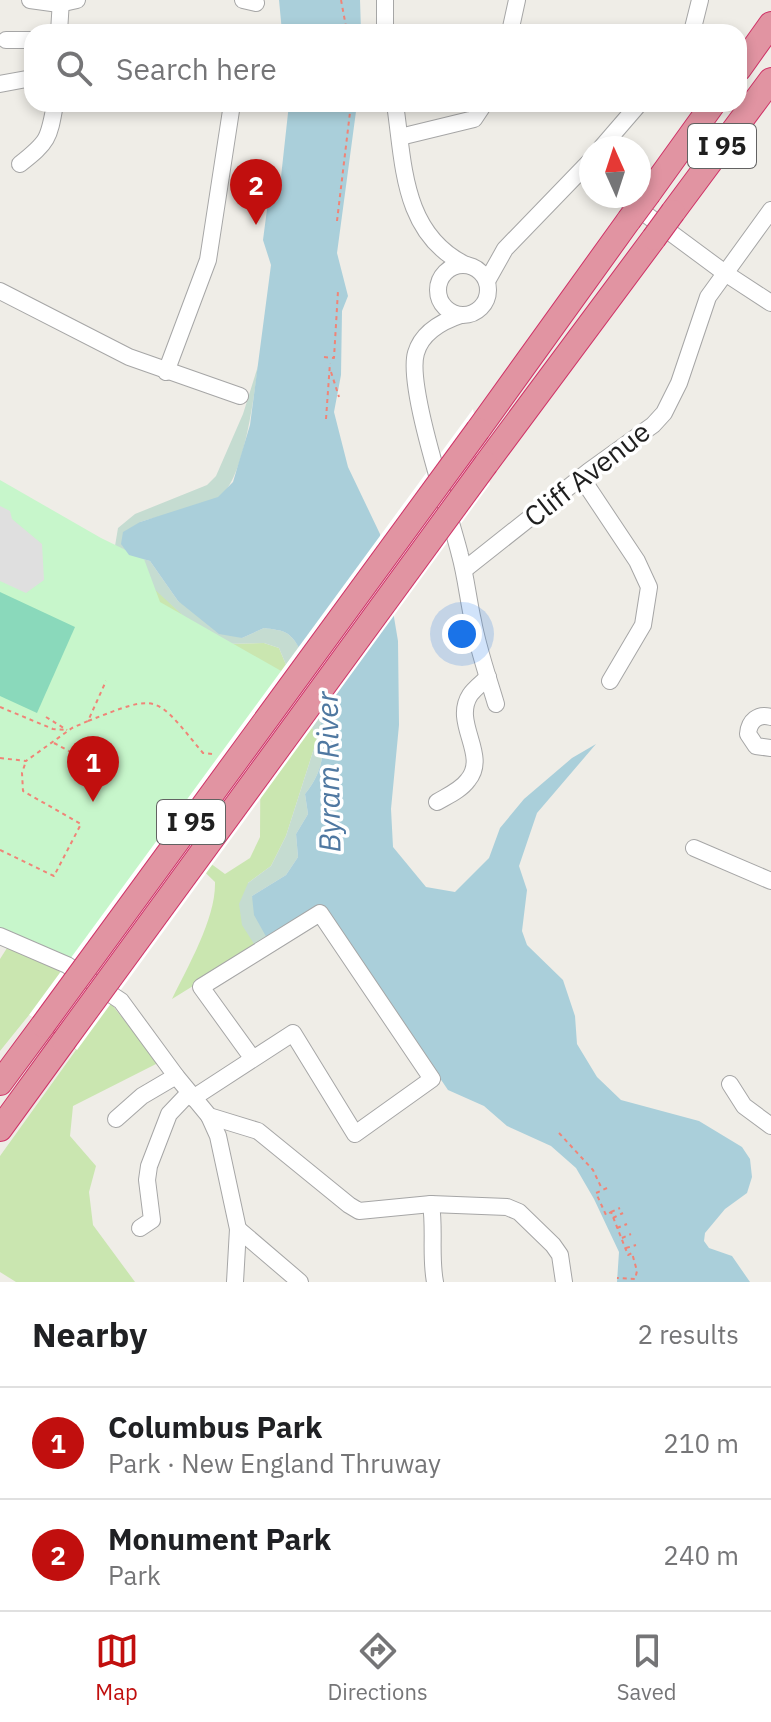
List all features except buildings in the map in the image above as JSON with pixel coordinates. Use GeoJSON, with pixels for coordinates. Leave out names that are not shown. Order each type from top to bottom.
{"type":"FeatureCollection","features":[{"type":"Feature","properties":{"kind":"highway"},"geometry":{"type":"LineString","coordinates":[[747,58],[771,24]]}},
{"type":"Feature","properties":{"kind":"highway","name":"I 95"},"geometry":{"type":"LineString","coordinates":[[0,1129],[771,80]]}},
{"type":"Feature","properties":{"kind":"highway","name":"I 95"},"geometry":{"type":"LineString","coordinates":[[0,1083],[707,112]]}},
{"type":"Feature","properties":{"kind":"street"},"geometry":{"type":"LineString","coordinates":[[30,0],[77,0]]}},
{"type":"Feature","properties":{"kind":"street"},"geometry":{"type":"LineString","coordinates":[[385,0],[385,24]]}},
{"type":"Feature","properties":{"kind":"street"},"geometry":{"type":"LineString","coordinates":[[694,24],[700,0]]}},
{"type":"Feature","properties":{"kind":"street"},"geometry":{"type":"LineString","coordinates":[[59,24],[60,2]]}},
{"type":"Feature","properties":{"kind":"street"},"geometry":{"type":"LineString","coordinates":[[512,24],[516,4]]}},
{"type":"Feature","properties":{"kind":"street"},"geometry":{"type":"LineString","coordinates":[[6,40],[24,40]]}},
{"type":"Feature","properties":{"kind":"street"},"geometry":{"type":"LineString","coordinates":[[0,84],[24,80]]}},
{"type":"Feature","properties":{"kind":"street"},"geometry":{"type":"LineString","coordinates":[[20,164],[44,145],[51,130],[54,112]]}},
{"type":"Feature","properties":{"kind":"street"},"geometry":{"type":"LineString","coordinates":[[166,372],[208,260],[231,112]]}},
{"type":"Feature","properties":{"kind":"street"},"geometry":{"type":"LineString","coordinates":[[396,112],[407,194],[414,211],[437,246],[478,270],[487,281]]}},
{"type":"Feature","properties":{"kind":"street"},"geometry":{"type":"LineString","coordinates":[[400,137],[474,119],[479,112]]}},
{"type":"Feature","properties":{"kind":"street"},"geometry":{"type":"LineString","coordinates":[[611,136],[632,112]]}},
{"type":"Feature","properties":{"kind":"street"},"geometry":{"type":"LineString","coordinates":[[427,334],[448,320],[476,312],[486,302],[487,281],[505,249],[579,178]]}},
{"type":"Feature","properties":{"kind":"street"},"geometry":{"type":"LineString","coordinates":[[637,208],[771,303]]}},
{"type":"Feature","properties":{"kind":"street","name":"Cliff Avenue"},"geometry":{"type":"LineString","coordinates":[[464,570],[581,477],[653,425],[664,413],[679,383],[708,297],[771,210]]}},
{"type":"Feature","properties":{"kind":"street"},"geometry":{"type":"LineString","coordinates":[[437,246],[439,287],[445,308],[461,315]]}},
{"type":"Feature","properties":{"kind":"street"},"geometry":{"type":"LineString","coordinates":[[496,704],[474,629],[464,570],[417,390],[415,358],[427,334],[439,287],[450,269],[469,266],[505,249]]}},
{"type":"Feature","properties":{"kind":"street"},"geometry":{"type":"LineString","coordinates":[[0,291],[129,357],[240,396]]}},
{"type":"Feature","properties":{"kind":"street"},"geometry":{"type":"LineString","coordinates":[[581,477],[637,561],[649,587],[643,625],[610,681]]}},
{"type":"Feature","properties":{"kind":"street"},"geometry":{"type":"LineString","coordinates":[[437,802],[463,786],[474,770],[473,749],[464,712],[469,696],[488,677]]}},
{"type":"Feature","properties":{"kind":"street"},"geometry":{"type":"LineString","coordinates":[[771,717],[759,716],[753,720],[748,734],[756,746],[771,748]]}},
{"type":"Feature","properties":{"kind":"street"},"geometry":{"type":"LineString","coordinates":[[694,848],[771,881]]}},
{"type":"Feature","properties":{"kind":"street"},"geometry":{"type":"LineString","coordinates":[[140,1228],[152,1220],[147,1180],[169,1114],[191,1096],[253,1059],[293,1033],[355,1134],[432,1079],[320,913],[201,987],[253,1059]]}},
{"type":"Feature","properties":{"kind":"street"},"geometry":{"type":"LineString","coordinates":[[0,936],[67,965],[121,1001],[209,1116],[218,1136],[238,1229],[235,1282]]}},
{"type":"Feature","properties":{"kind":"street"},"geometry":{"type":"LineString","coordinates":[[116,1119],[142,1096],[176,1076]]}},
{"type":"Feature","properties":{"kind":"street"},"geometry":{"type":"LineString","coordinates":[[730,1084],[744,1106],[771,1126]]}},
{"type":"Feature","properties":{"kind":"street"},"geometry":{"type":"LineString","coordinates":[[209,1116],[258,1131],[359,1211],[431,1204],[507,1207],[519,1212],[560,1255],[564,1282]]}},
{"type":"Feature","properties":{"kind":"street"},"geometry":{"type":"LineString","coordinates":[[431,1204],[435,1282]]}},
{"type":"Feature","properties":{"kind":"street"},"geometry":{"type":"LineString","coordinates":[[238,1229],[300,1282]]}},
{"type":"Feature","properties":{"kind":"path"},"geometry":{"type":"LineString","coordinates":[[341,0],[346,24]]}},
{"type":"Feature","properties":{"kind":"path"},"geometry":{"type":"LineString","coordinates":[[337,221],[350,112]]}},
{"type":"Feature","properties":{"kind":"path"},"geometry":{"type":"LineString","coordinates":[[324,357],[334,358],[338,291]]}},
{"type":"Feature","properties":{"kind":"path"},"geometry":{"type":"LineString","coordinates":[[326,419],[330,363]]}},
{"type":"Feature","properties":{"kind":"path"},"geometry":{"type":"LineString","coordinates":[[330,368],[339,397]]}},
{"type":"Feature","properties":{"kind":"path"},"geometry":{"type":"LineString","coordinates":[[88,721],[106,681]]}},
{"type":"Feature","properties":{"kind":"path"},"geometry":{"type":"LineString","coordinates":[[0,850],[54,876],[81,824],[23,791],[22,773],[26,761],[68,731],[88,721],[138,702],[149,701],[166,709],[203,753],[212,754]]}},
{"type":"Feature","properties":{"kind":"path"},"geometry":{"type":"LineString","coordinates":[[0,707],[53,729],[68,731]]}},
{"type":"Feature","properties":{"kind":"path"},"geometry":{"type":"LineString","coordinates":[[46,717],[68,731]]}},
{"type":"Feature","properties":{"kind":"path"},"geometry":{"type":"LineString","coordinates":[[53,742],[84,759]]}},
{"type":"Feature","properties":{"kind":"path"},"geometry":{"type":"LineString","coordinates":[[0,758],[26,761]]}},
{"type":"Feature","properties":{"kind":"path"},"geometry":{"type":"LineString","coordinates":[[559,1133],[593,1170],[602,1190]]}},
{"type":"Feature","properties":{"kind":"path"},"geometry":{"type":"LineString","coordinates":[[607,1188],[596,1193],[606,1215],[620,1208]]}},
{"type":"Feature","properties":{"kind":"path"},"geometry":{"type":"LineString","coordinates":[[611,1212],[636,1267],[635,1279],[617,1278]]}},
{"type":"Feature","properties":{"kind":"path"},"geometry":{"type":"LineString","coordinates":[[613,1218],[623,1213]]}},
{"type":"Feature","properties":{"kind":"path"},"geometry":{"type":"LineString","coordinates":[[617,1228],[627,1224]]}},
{"type":"Feature","properties":{"kind":"path"},"geometry":{"type":"LineString","coordinates":[[622,1238],[631,1234]]}},
{"type":"Feature","properties":{"kind":"path"},"geometry":{"type":"LineString","coordinates":[[626,1248],[636,1245]]}},
{"type":"Feature","properties":{"kind":"path"},"geometry":{"type":"LineString","coordinates":[[633,1257],[640,1256]]}},
{"type":"Feature","properties":{"kind":"path"},"geometry":{"type":"LineString","coordinates":[[636,1267],[643,1266]]}},
{"type":"Feature","properties":{"kind":"green space"},"geometry":{"type":"Polygon","coordinates":[[[258,366],[246,437],[228,488],[212,500],[140,522],[130,555],[150,561],[178,601],[242,638],[264,628],[286,633],[297,644],[304,661],[321,725],[323,753],[320,767],[305,794],[308,814],[296,834],[298,857],[286,875],[252,896],[268,940],[256,947],[242,925],[239,904],[248,883],[271,866],[286,836],[317,739],[279,648],[264,643],[220,644],[203,634],[114,552],[118,528],[135,514],[207,485],[216,476],[243,414],[258,366]]]}},
{"type":"Feature","properties":{"kind":"green space"},"geometry":{"type":"Polygon","coordinates":[[[0,480],[144,559],[160,602],[283,672],[67,965],[0,933],[0,480]]]}},
{"type":"Feature","properties":{"kind":"green space"},"geometry":{"type":"Polygon","coordinates":[[[69,555],[126,561],[203,634],[220,644],[264,643],[279,648],[317,739],[286,836],[271,866],[248,883],[256,947],[172,999],[206,926],[215,882],[151,820],[225,874],[250,858],[260,837],[261,676],[69,555]]]}},
{"type":"Feature","properties":{"kind":"green space"},"geometry":{"type":"Polygon","coordinates":[[[0,592],[75,627],[37,713],[0,696],[0,592]]]}},
{"type":"Feature","properties":{"kind":"green space"},"geometry":{"type":"Polygon","coordinates":[[[7,948],[51,966],[113,1006],[158,1063],[73,1106],[70,1136],[96,1166],[89,1192],[93,1225],[135,1282],[16,1282],[0,1272],[0,1156],[76,1050],[29,1015],[0,1051],[0,959],[7,948]]]}},
{"type":"Feature","properties":{"kind":"shaded area"},"geometry":{"type":"Polygon","coordinates":[[[0,506],[10,511],[12,519],[42,544],[44,580],[26,593],[0,581],[0,506]]]}},
{"type":"Feature","properties":{"kind":"water"},"geometry":{"type":"Polygon","coordinates":[[[279,0],[360,0],[361,24],[281,24],[279,0]]]}},
{"type":"Feature","properties":{"kind":"water","name":"Byram River"},"geometry":{"type":"Polygon","coordinates":[[[288,112],[356,112],[337,253],[348,296],[342,311],[341,375],[334,412],[348,467],[380,534],[398,641],[399,725],[391,809],[393,847],[426,887],[455,892],[489,858],[500,828],[524,799],[572,758],[596,744],[537,813],[519,866],[527,890],[522,931],[527,945],[563,980],[575,1016],[577,1044],[597,1077],[621,1100],[699,1121],[742,1147],[750,1159],[752,1177],[747,1193],[725,1209],[705,1233],[704,1241],[709,1248],[732,1256],[750,1282],[617,1282],[619,1252],[576,1168],[551,1146],[507,1126],[484,1106],[448,1090],[322,905],[268,940],[254,915],[252,896],[286,875],[298,857],[296,834],[308,814],[305,794],[320,767],[323,753],[318,710],[302,656],[293,639],[280,631],[264,628],[242,638],[219,634],[178,601],[150,561],[129,555],[121,544],[123,532],[140,522],[218,497],[233,482],[250,425],[271,265],[263,240],[269,194],[280,186],[288,112]]]}},
{"type":"Feature","properties":{"kind":"pier"},"geometry":{"type":"Polygon","coordinates":[[[473,409],[490,484],[77,1050],[29,1015],[473,409]]]}},
{"type":"Feature","properties":{"kind":"place","name":"Monument Park"},"geometry":{"type":"Point","coordinates":[256,225]}},
{"type":"Feature","properties":{"kind":"place","name":"Columbus Park"},"geometry":{"type":"Point","coordinates":[93,802]}}]}
